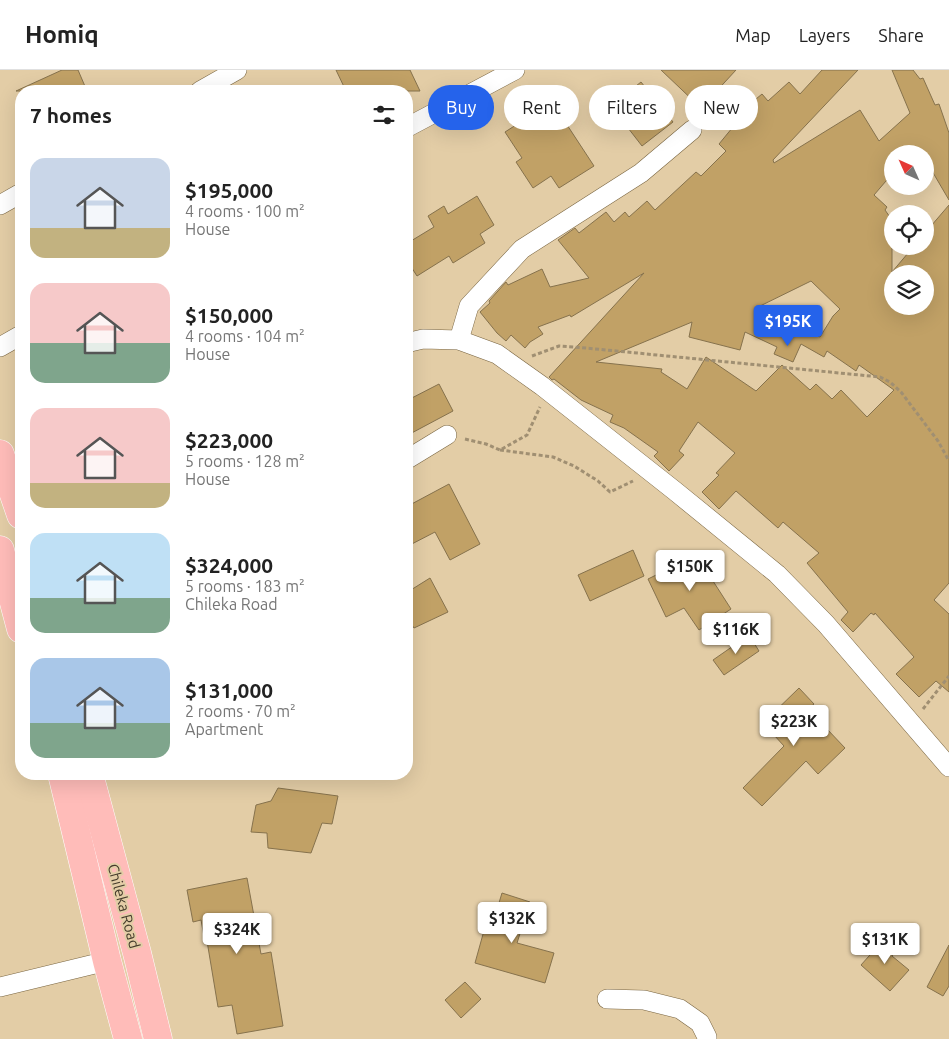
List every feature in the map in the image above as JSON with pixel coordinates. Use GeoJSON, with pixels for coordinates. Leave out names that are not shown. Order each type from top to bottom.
{"type":"FeatureCollection","features":[{"type":"Feature","properties":{"kind":"highway"},"geometry":{"type":"LineString","coordinates":[[0,454],[15,498]]}},
{"type":"Feature","properties":{"kind":"highway"},"geometry":{"type":"LineString","coordinates":[[0,550],[15,606]]}},
{"type":"Feature","properties":{"kind":"highway","name":"Chileka Road"},"geometry":{"type":"LineString","coordinates":[[63,780],[128,1039]]}},
{"type":"Feature","properties":{"kind":"highway","name":"Chileka Road"},"geometry":{"type":"LineString","coordinates":[[91,780],[158,1039]]}},
{"type":"Feature","properties":{"kind":"street"},"geometry":{"type":"LineString","coordinates":[[211,85],[237,70]]}},
{"type":"Feature","properties":{"kind":"street"},"geometry":{"type":"LineString","coordinates":[[413,124],[515,70]]}},
{"type":"Feature","properties":{"kind":"street"},"geometry":{"type":"LineString","coordinates":[[459,340],[469,306],[522,249],[640,173],[692,130]]}},
{"type":"Feature","properties":{"kind":"street"},"geometry":{"type":"LineString","coordinates":[[0,205],[15,196]]}},
{"type":"Feature","properties":{"kind":"street"},"geometry":{"type":"LineString","coordinates":[[0,347],[15,338]]}},
{"type":"Feature","properties":{"kind":"street"},"geometry":{"type":"LineString","coordinates":[[413,341],[423,339],[459,340],[497,354],[542,386],[675,491],[777,574],[826,624],[949,767]]}},
{"type":"Feature","properties":{"kind":"street"},"geometry":{"type":"LineString","coordinates":[[413,456],[447,435]]}},
{"type":"Feature","properties":{"kind":"street"},"geometry":{"type":"LineString","coordinates":[[0,987],[107,960]]}},
{"type":"Feature","properties":{"kind":"street"},"geometry":{"type":"LineString","coordinates":[[607,999],[644,1000],[680,1009],[700,1023],[707,1039]]}},
{"type":"Feature","properties":{"kind":"path"},"geometry":{"type":"LineString","coordinates":[[511,364],[559,346],[880,377],[890,382],[901,392],[938,441],[949,461]]}},
{"type":"Feature","properties":{"kind":"path"},"geometry":{"type":"LineString","coordinates":[[500,450],[527,434],[541,405],[542,386]]}},
{"type":"Feature","properties":{"kind":"path"},"geometry":{"type":"LineString","coordinates":[[447,435],[486,444],[500,450],[553,457],[574,466],[598,481],[610,492],[632,481],[638,483]]}},
{"type":"Feature","properties":{"kind":"path"},"geometry":{"type":"LineString","coordinates":[[912,724],[949,676]]}},
{"type":"Feature","properties":{"kind":"building"},"geometry":{"type":"Polygon","coordinates":[[[62,70],[78,70],[84,85],[29,85],[62,70]]]}},
{"type":"Feature","properties":{"kind":"building"},"geometry":{"type":"Polygon","coordinates":[[[336,70],[410,70],[420,91],[413,91],[413,85],[343,85],[336,70]]]}},
{"type":"Feature","properties":{"kind":"building"},"geometry":{"type":"Polygon","coordinates":[[[661,70],[736,70],[722,85],[685,85],[685,93],[661,70]]]}},
{"type":"Feature","properties":{"kind":"building"},"geometry":{"type":"Polygon","coordinates":[[[822,70],[858,70],[773,160],[774,163],[860,110],[879,141],[910,113],[892,70],[913,70],[920,79],[923,78],[935,105],[939,104],[949,133],[949,200],[934,174],[934,145],[884,145],[884,183],[874,195],[885,205],[884,255],[892,255],[892,265],[884,265],[884,315],[934,315],[934,265],[898,265],[906,255],[934,255],[934,222],[949,205],[949,583],[934,600],[949,614],[949,692],[936,681],[919,697],[896,674],[914,657],[875,613],[874,615],[871,613],[853,632],[841,620],[848,612],[807,563],[819,553],[783,522],[778,528],[736,491],[719,509],[702,492],[719,475],[716,473],[735,453],[698,422],[679,451],[684,455],[669,471],[654,456],[658,452],[624,428],[610,422],[613,415],[581,400],[549,377],[644,273],[571,317],[570,315],[538,327],[543,334],[530,342],[525,348],[511,335],[506,341],[480,312],[490,303],[489,301],[506,282],[508,285],[542,269],[550,287],[589,278],[558,240],[575,228],[579,233],[606,212],[614,222],[625,212],[629,217],[647,201],[655,210],[696,172],[701,176],[726,151],[719,144],[730,130],[758,130],[758,97],[762,94],[768,101],[789,82],[800,94],[822,70]],[[811,281],[754,309],[820,337],[833,316],[840,309],[811,281]],[[692,322],[596,362],[662,369],[661,372],[687,389],[706,357],[756,391],[782,365],[810,390],[816,384],[832,399],[841,390],[867,417],[894,390],[859,365],[856,371],[827,351],[824,357],[801,344],[793,362],[774,354],[777,347],[745,332],[740,350],[689,337],[692,322]]]}},
{"type":"Feature","properties":{"kind":"building"},"geometry":{"type":"Polygon","coordinates":[[[508,130],[570,130],[594,166],[559,188],[551,176],[533,188],[516,162],[522,158],[505,132],[508,130]]]}},
{"type":"Feature","properties":{"kind":"building"},"geometry":{"type":"Polygon","coordinates":[[[630,130],[663,130],[642,146],[630,130]]]}},
{"type":"Feature","properties":{"kind":"building"},"geometry":{"type":"Polygon","coordinates":[[[477,196],[494,225],[480,234],[485,243],[453,263],[449,256],[417,276],[413,270],[413,240],[434,227],[428,216],[444,206],[448,214],[477,196]]]}},
{"type":"Feature","properties":{"kind":"building"},"geometry":{"type":"Polygon","coordinates":[[[439,384],[453,411],[413,432],[413,397],[439,384]]]}},
{"type":"Feature","properties":{"kind":"building"},"geometry":{"type":"Polygon","coordinates":[[[449,484],[480,544],[450,560],[435,532],[413,543],[413,503],[449,484]]]}},
{"type":"Feature","properties":{"kind":"building"},"geometry":{"type":"Polygon","coordinates":[[[633,550],[644,576],[590,601],[578,575],[633,550]]]}},
{"type":"Feature","properties":{"kind":"building"},"geometry":{"type":"Polygon","coordinates":[[[699,554],[731,609],[699,630],[684,608],[666,617],[648,579],[699,554]]]}},
{"type":"Feature","properties":{"kind":"building"},"geometry":{"type":"Polygon","coordinates":[[[430,578],[448,612],[414,628],[413,589],[430,578]]]}},
{"type":"Feature","properties":{"kind":"building"},"geometry":{"type":"Polygon","coordinates":[[[749,635],[759,651],[724,675],[713,660],[749,635]]]}},
{"type":"Feature","properties":{"kind":"building"},"geometry":{"type":"Polygon","coordinates":[[[799,688],[814,704],[808,709],[845,748],[818,774],[806,761],[762,806],[743,788],[784,746],[763,723],[799,688]]]}},
{"type":"Feature","properties":{"kind":"building"},"geometry":{"type":"Polygon","coordinates":[[[278,788],[338,796],[332,824],[322,823],[311,853],[268,848],[267,833],[251,832],[256,805],[271,801],[278,788]]]}},
{"type":"Feature","properties":{"kind":"building"},"geometry":{"type":"Polygon","coordinates":[[[247,878],[261,954],[271,952],[283,1026],[237,1034],[232,1005],[218,1007],[207,941],[205,942],[201,920],[193,922],[187,890],[247,878]]]}},
{"type":"Feature","properties":{"kind":"building"},"geometry":{"type":"Polygon","coordinates":[[[502,893],[530,902],[517,943],[554,953],[545,983],[475,963],[485,927],[491,929],[502,893]]]}},
{"type":"Feature","properties":{"kind":"building"},"geometry":{"type":"Polygon","coordinates":[[[885,938],[897,949],[892,956],[909,970],[890,991],[861,965],[885,938]]]}},
{"type":"Feature","properties":{"kind":"building"},"geometry":{"type":"Polygon","coordinates":[[[949,945],[949,986],[943,996],[927,987],[949,945]]]}},
{"type":"Feature","properties":{"kind":"building"},"geometry":{"type":"Polygon","coordinates":[[[465,982],[481,999],[461,1018],[445,1000],[465,982]]]}}]}
